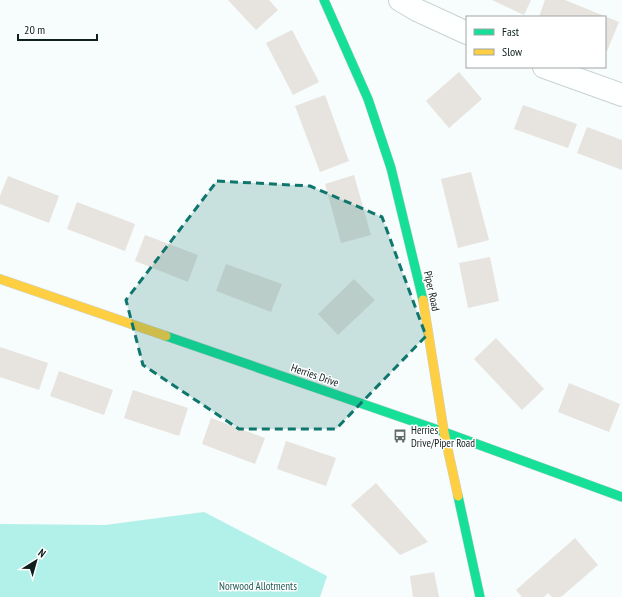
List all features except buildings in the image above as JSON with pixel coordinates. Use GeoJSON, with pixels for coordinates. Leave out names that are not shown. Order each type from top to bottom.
{"type":"FeatureCollection","features":[{"type":"Feature","properties":{"kind":"street","name":"Piper Road"},"geometry":{"type":"LineString","coordinates":[[324,0],[368,99],[391,168],[422,300],[444,432],[480,597]]}},
{"type":"Feature","properties":{"kind":"street"},"geometry":{"type":"LineString","coordinates":[[400,0],[417,10],[466,33]]}},
{"type":"Feature","properties":{"kind":"street"},"geometry":{"type":"LineString","coordinates":[[547,68],[622,95]]}},
{"type":"Feature","properties":{"kind":"street","name":"Herries Drive"},"geometry":{"type":"LineString","coordinates":[[0,279],[444,432],[622,497]]}},
{"type":"Feature","properties":{"kind":"highlighted area"},"geometry":{"type":"Polygon","coordinates":[[[217,181],[310,186],[382,217],[426,336],[336,429],[239,429],[143,365],[126,300],[217,181]]]}},
{"type":"Feature","properties":{"kind":"green space","name":"Norwood Allotments"},"geometry":{"type":"Polygon","coordinates":[[[204,512],[327,576],[320,597],[0,597],[0,524],[105,525],[204,512]]]}},
{"type":"Feature","properties":{"kind":"traffic: fast"},"geometry":{"type":"LineString","coordinates":[[324,0],[368,99],[391,168],[423,300]]}},
{"type":"Feature","properties":{"kind":"traffic: fast"},"geometry":{"type":"LineString","coordinates":[[166,336],[444,432],[622,497]]}},
{"type":"Feature","properties":{"kind":"traffic: fast"},"geometry":{"type":"LineString","coordinates":[[458,496],[480,597]]}},
{"type":"Feature","properties":{"kind":"traffic: slow"},"geometry":{"type":"LineString","coordinates":[[0,279],[166,336]]}},
{"type":"Feature","properties":{"kind":"traffic: slow"},"geometry":{"type":"LineString","coordinates":[[423,300],[444,432],[458,496]]}},
{"type":"Feature","properties":{"kind":"place","name":"Herries Drive/Piper Road"},"geometry":{"type":"Point","coordinates":[400,436]}}]}
